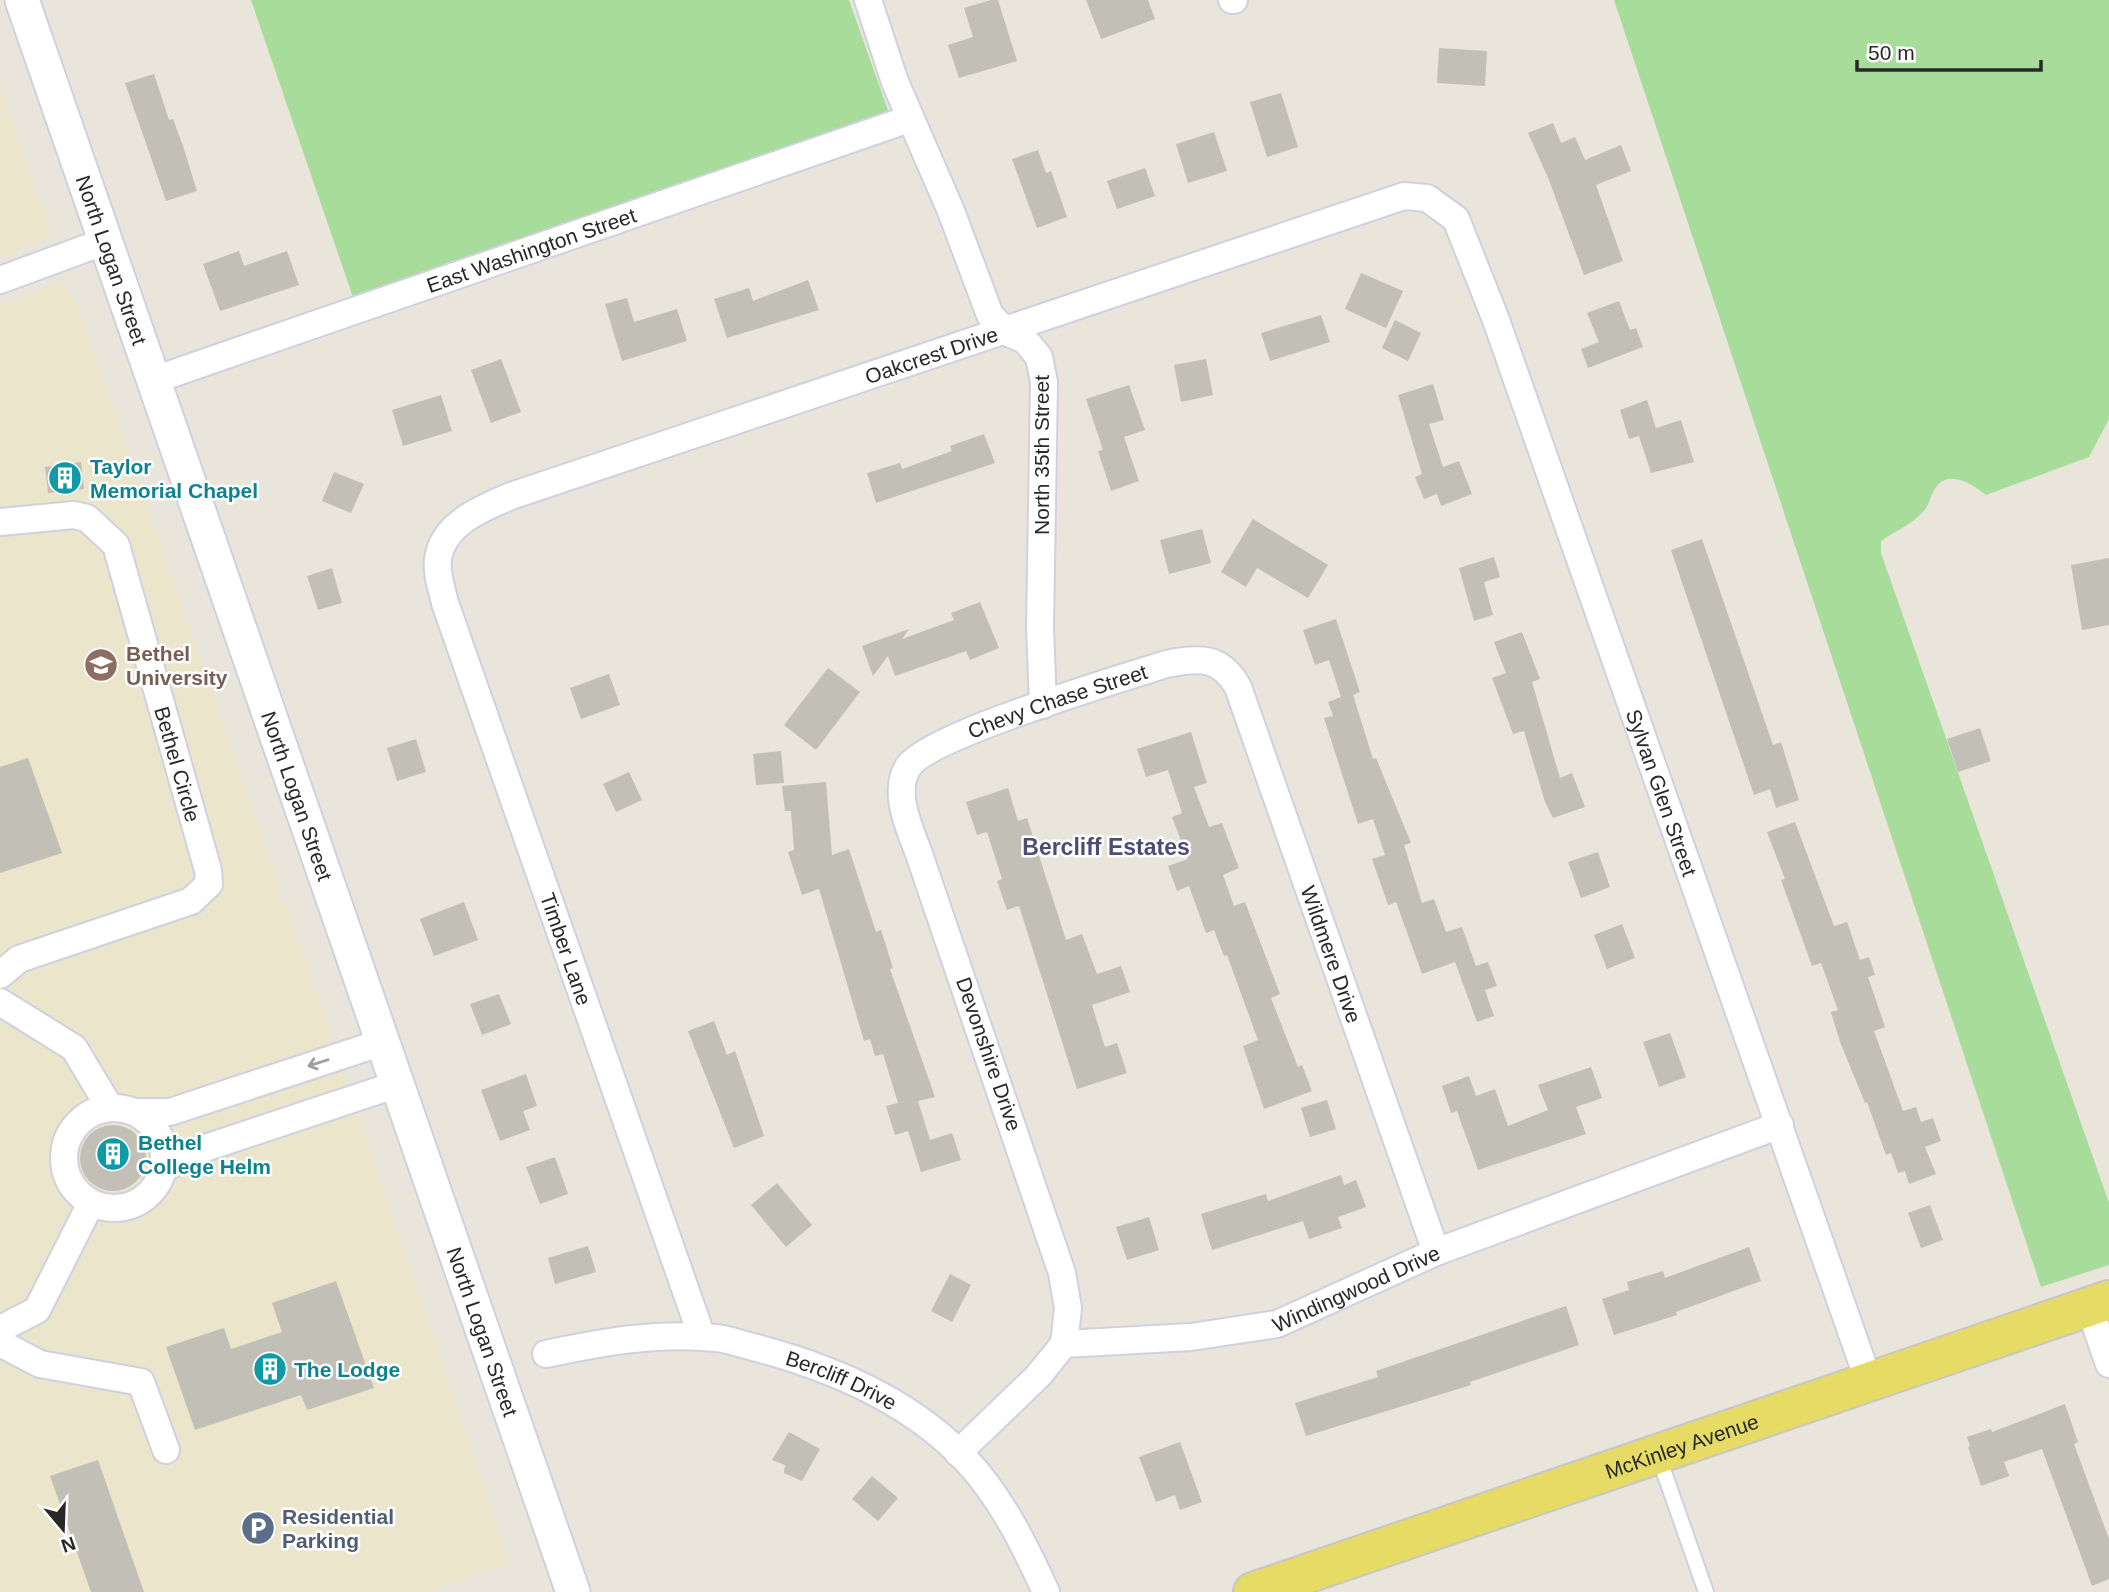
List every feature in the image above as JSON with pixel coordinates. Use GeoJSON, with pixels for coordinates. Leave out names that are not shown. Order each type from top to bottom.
{"type":"FeatureCollection","features":[{"type":"Feature","properties":{"kind":"main road","name":"McKinley Avenue"},"geometry":{"type":"LineString","coordinates":[[1253,1592],[2099,1303]]}},
{"type":"Feature","properties":{"kind":"street","name":"North Logan Street"},"geometry":{"type":"LineString","coordinates":[[22,0],[573,1592]]}},
{"type":"Feature","properties":{"kind":"street","name":"North 35th Street"},"geometry":{"type":"LineString","coordinates":[[868,0],[909,119],[951,211],[990,315],[1006,332],[1025,340],[1039,357],[1044,382],[1040,628],[1043,705]]}},
{"type":"Feature","properties":{"kind":"street","name":"East Washington Street"},"geometry":{"type":"LineString","coordinates":[[154,380],[909,119]]}},
{"type":"Feature","properties":{"kind":"street","name":"Oakcrest Drive"},"geometry":{"type":"LineString","coordinates":[[438,558],[448,536],[472,513],[511,496],[1006,332],[1377,203],[1404,196],[1427,198],[1446,209]]}},
{"type":"Feature","properties":{"kind":"street","name":"Sylvan Glen Street"},"geometry":{"type":"LineString","coordinates":[[1446,209],[1456,219],[1496,320],[1868,1382]]}},
{"type":"Feature","properties":{"kind":"street"},"geometry":{"type":"LineString","coordinates":[[0,280],[106,241]]}},
{"type":"Feature","properties":{"kind":"street","name":"Bethel Circle"},"geometry":{"type":"LineString","coordinates":[[0,522],[74,514],[87,518],[116,545],[208,870],[209,884],[191,901],[19,959],[0,975]]}},
{"type":"Feature","properties":{"kind":"street","name":"Timber Lane"},"geometry":{"type":"LineString","coordinates":[[438,558],[445,603],[464,661],[702,1337]]}},
{"type":"Feature","properties":{"kind":"street","name":"Chevy Chase Street"},"geometry":{"type":"LineString","coordinates":[[908,767],[924,750],[1043,705],[1167,664],[1188,660],[1218,664]]}},
{"type":"Feature","properties":{"kind":"street","name":"Wildmere Drive"},"geometry":{"type":"LineString","coordinates":[[1218,664],[1229,671],[1251,717],[1436,1252]]}},
{"type":"Feature","properties":{"kind":"street","name":"Devonshire Drive"},"geometry":{"type":"LineString","coordinates":[[908,767],[901,788],[904,809],[1062,1273],[1068,1308],[1064,1345]]}},
{"type":"Feature","properties":{"kind":"street"},"geometry":{"type":"LineString","coordinates":[[0,1002],[74,1048],[122,1110],[157,1131],[164,1150],[163,1170],[157,1184],[135,1204],[121,1208],[92,1203],[80,1195],[66,1174],[66,1144],[82,1119],[95,1111],[122,1110],[170,1112],[383,1042]]}},
{"type":"Feature","properties":{"kind":"street"},"geometry":{"type":"LineString","coordinates":[[163,1170],[184,1155],[398,1084]]}},
{"type":"Feature","properties":{"kind":"street","name":"Windingwood Drive"},"geometry":{"type":"LineString","coordinates":[[1064,1345],[1191,1337],[1277,1324],[1436,1252],[1780,1125]]}},
{"type":"Feature","properties":{"kind":"street"},"geometry":{"type":"LineString","coordinates":[[25,1354],[37,1310],[92,1203]]}},
{"type":"Feature","properties":{"kind":"street"},"geometry":{"type":"LineString","coordinates":[[2099,1303],[2109,1364]]}},
{"type":"Feature","properties":{"kind":"street"},"geometry":{"type":"LineString","coordinates":[[0,1329],[37,1310]]}},
{"type":"Feature","properties":{"kind":"street","name":"Bercliff Drive"},"geometry":{"type":"LineString","coordinates":[[546,1354],[593,1344],[664,1336],[718,1338],[779,1354],[838,1374],[924,1423],[958,1453],[996,1499],[1026,1546],[1046,1592]]}},
{"type":"Feature","properties":{"kind":"street"},"geometry":{"type":"LineString","coordinates":[[0,1343],[40,1364],[141,1382],[166,1450]]}},
{"type":"Feature","properties":{"kind":"street"},"geometry":{"type":"LineString","coordinates":[[958,1453],[1038,1376],[1064,1345]]}},
{"type":"Feature","properties":{"kind":"lane"},"geometry":{"type":"LineString","coordinates":[[1657,1454],[1706,1592]]}},
{"type":"Feature","properties":{"kind":"shaded area"},"geometry":{"type":"Polygon","coordinates":[[[0,86],[53,237],[0,257],[0,86]]]}},
{"type":"Feature","properties":{"kind":"shaded area","name":"Bethel University"},"geometry":{"type":"Polygon","coordinates":[[[64,281],[77,304],[328,1025],[510,1563],[428,1592],[0,1592],[0,305],[64,281]]]}},
{"type":"Feature","properties":{"kind":"green space"},"geometry":{"type":"Polygon","coordinates":[[[251,0],[849,0],[891,119],[356,306],[251,0]]]}},
{"type":"Feature","properties":{"kind":"green space"},"geometry":{"type":"Polygon","coordinates":[[[1614,0],[2109,0],[2109,419],[2089,457],[1986,495],[1955,479],[1942,482],[1936,487],[1919,516],[1881,541],[1881,553],[2109,1203],[2109,1265],[2041,1287],[1614,0]]]}},
{"type":"Feature","properties":{"kind":"building"},"geometry":{"type":"Polygon","coordinates":[[[998,0],[1017,61],[959,78],[948,45],[973,37],[964,8],[998,0]]]}},
{"type":"Feature","properties":{"kind":"building"},"geometry":{"type":"Polygon","coordinates":[[[1086,0],[1148,0],[1155,19],[1101,39],[1086,0]]]}},
{"type":"Feature","properties":{"kind":"building"},"geometry":{"type":"Polygon","coordinates":[[[1439,48],[1487,51],[1485,86],[1437,83],[1439,48]]]}},
{"type":"Feature","properties":{"kind":"building"},"geometry":{"type":"Polygon","coordinates":[[[154,74],[169,120],[173,119],[183,146],[197,191],[166,201],[125,83],[154,74]]]}},
{"type":"Feature","properties":{"kind":"building"},"geometry":{"type":"Polygon","coordinates":[[[1281,93],[1298,147],[1267,157],[1250,102],[1281,93]]]}},
{"type":"Feature","properties":{"kind":"building"},"geometry":{"type":"Polygon","coordinates":[[[1553,123],[1561,143],[1575,137],[1585,160],[1621,145],[1631,171],[1596,185],[1623,261],[1584,275],[1549,180],[1528,133],[1553,123]]]}},
{"type":"Feature","properties":{"kind":"building"},"geometry":{"type":"Polygon","coordinates":[[[1214,132],[1227,171],[1188,183],[1176,144],[1214,132]]]}},
{"type":"Feature","properties":{"kind":"building"},"geometry":{"type":"Polygon","coordinates":[[[1038,150],[1046,173],[1051,171],[1067,217],[1037,228],[1012,159],[1038,150]]]}},
{"type":"Feature","properties":{"kind":"building"},"geometry":{"type":"Polygon","coordinates":[[[1145,168],[1155,196],[1117,209],[1107,181],[1145,168]]]}},
{"type":"Feature","properties":{"kind":"building"},"geometry":{"type":"Polygon","coordinates":[[[239,251],[244,266],[287,251],[299,285],[220,311],[203,264],[239,251]]]}},
{"type":"Feature","properties":{"kind":"building"},"geometry":{"type":"Polygon","coordinates":[[[1361,273],[1403,291],[1386,328],[1345,309],[1361,273]]]}},
{"type":"Feature","properties":{"kind":"building"},"geometry":{"type":"Polygon","coordinates":[[[808,280],[819,310],[727,338],[714,299],[749,288],[753,301],[808,280]]]}},
{"type":"Feature","properties":{"kind":"building"},"geometry":{"type":"Polygon","coordinates":[[[627,298],[634,322],[677,309],[687,341],[622,361],[605,304],[627,298]]]}},
{"type":"Feature","properties":{"kind":"building"},"geometry":{"type":"Polygon","coordinates":[[[1619,301],[1630,330],[1636,328],[1643,347],[1588,368],[1581,349],[1599,342],[1587,313],[1619,301]]]}},
{"type":"Feature","properties":{"kind":"building"},"geometry":{"type":"Polygon","coordinates":[[[1321,315],[1330,342],[1270,361],[1261,333],[1321,315]]]}},
{"type":"Feature","properties":{"kind":"building"},"geometry":{"type":"Polygon","coordinates":[[[1395,320],[1421,333],[1408,361],[1382,348],[1395,320]]]}},
{"type":"Feature","properties":{"kind":"building"},"geometry":{"type":"Polygon","coordinates":[[[501,359],[521,412],[491,423],[471,370],[501,359]]]}},
{"type":"Feature","properties":{"kind":"building"},"geometry":{"type":"Polygon","coordinates":[[[1206,359],[1213,395],[1181,402],[1174,365],[1206,359]]]}},
{"type":"Feature","properties":{"kind":"building"},"geometry":{"type":"Polygon","coordinates":[[[1433,384],[1444,420],[1429,424],[1443,467],[1459,461],[1472,494],[1441,506],[1437,494],[1424,499],[1415,477],[1422,474],[1398,395],[1433,384]]]}},
{"type":"Feature","properties":{"kind":"building"},"geometry":{"type":"Polygon","coordinates":[[[1129,385],[1145,430],[1124,437],[1139,481],[1111,491],[1098,451],[1103,450],[1086,399],[1129,385]]]}},
{"type":"Feature","properties":{"kind":"building"},"geometry":{"type":"Polygon","coordinates":[[[441,395],[452,431],[403,446],[392,410],[441,395]]]}},
{"type":"Feature","properties":{"kind":"building"},"geometry":{"type":"Polygon","coordinates":[[[1647,400],[1656,428],[1681,420],[1694,462],[1651,473],[1639,436],[1629,439],[1620,410],[1647,400]]]}},
{"type":"Feature","properties":{"kind":"building"},"geometry":{"type":"Polygon","coordinates":[[[984,434],[995,463],[876,503],[867,473],[900,463],[902,469],[952,451],[950,446],[984,434]]]}},
{"type":"Feature","properties":{"kind":"building","name":"Taylor Memorial Chapel"},"geometry":{"type":"Polygon","coordinates":[[[81,462],[84,489],[48,493],[45,467],[81,462]]]}},
{"type":"Feature","properties":{"kind":"building"},"geometry":{"type":"Polygon","coordinates":[[[334,472],[364,484],[351,513],[322,501],[334,472]]]}},
{"type":"Feature","properties":{"kind":"building"},"geometry":{"type":"Polygon","coordinates":[[[1253,519],[1328,565],[1308,598],[1257,568],[1246,587],[1221,572],[1253,519]]]}},
{"type":"Feature","properties":{"kind":"building"},"geometry":{"type":"Polygon","coordinates":[[[1202,529],[1211,563],[1169,574],[1160,540],[1202,529]]]}},
{"type":"Feature","properties":{"kind":"building"},"geometry":{"type":"Polygon","coordinates":[[[1702,539],[1773,745],[1781,742],[1799,800],[1776,808],[1770,789],[1754,795],[1671,550],[1702,539]]]}},
{"type":"Feature","properties":{"kind":"building"},"geometry":{"type":"Polygon","coordinates":[[[1494,557],[1500,577],[1484,582],[1493,615],[1474,621],[1459,568],[1494,557]]]}},
{"type":"Feature","properties":{"kind":"building"},"geometry":{"type":"Polygon","coordinates":[[[2109,558],[2109,625],[2082,630],[2071,565],[2109,558]]]}},
{"type":"Feature","properties":{"kind":"building"},"geometry":{"type":"Polygon","coordinates":[[[332,568],[342,603],[318,610],[307,576],[332,568]]]}},
{"type":"Feature","properties":{"kind":"building"},"geometry":{"type":"Polygon","coordinates":[[[980,602],[999,648],[970,660],[966,651],[895,676],[888,656],[873,676],[862,646],[909,629],[902,639],[954,620],[951,613],[980,602]]]}},
{"type":"Feature","properties":{"kind":"building"},"geometry":{"type":"Polygon","coordinates":[[[1336,619],[1360,692],[1353,695],[1373,759],[1376,758],[1411,843],[1404,845],[1422,903],[1434,899],[1446,932],[1462,927],[1476,966],[1488,962],[1497,986],[1485,990],[1494,1016],[1477,1022],[1455,962],[1422,974],[1396,902],[1388,905],[1372,859],[1385,855],[1373,819],[1358,824],[1324,718],[1333,716],[1328,702],[1341,697],[1329,660],[1315,665],[1303,630],[1336,619]]]}},
{"type":"Feature","properties":{"kind":"building"},"geometry":{"type":"Polygon","coordinates":[[[1522,632],[1540,679],[1532,682],[1560,778],[1572,773],[1585,807],[1553,818],[1545,802],[1524,731],[1513,734],[1492,678],[1506,673],[1494,642],[1522,632]]]}},
{"type":"Feature","properties":{"kind":"building"},"geometry":{"type":"Polygon","coordinates":[[[828,668],[860,692],[816,750],[784,725],[828,668]]]}},
{"type":"Feature","properties":{"kind":"building"},"geometry":{"type":"Polygon","coordinates":[[[609,674],[620,705],[581,719],[570,688],[609,674]]]}},
{"type":"Feature","properties":{"kind":"building"},"geometry":{"type":"Polygon","coordinates":[[[1980,728],[1991,761],[1958,772],[1947,739],[1980,728]]]}},
{"type":"Feature","properties":{"kind":"building"},"geometry":{"type":"Polygon","coordinates":[[[1191,732],[1207,783],[1194,787],[1209,827],[1222,823],[1239,868],[1223,875],[1234,906],[1245,902],[1280,994],[1271,998],[1298,1067],[1302,1065],[1312,1091],[1264,1109],[1243,1046],[1258,1040],[1227,955],[1224,956],[1214,930],[1206,933],[1189,886],[1177,891],[1168,866],[1188,859],[1172,817],[1182,813],[1168,770],[1146,777],[1137,749],[1191,732]]]}},
{"type":"Feature","properties":{"kind":"building"},"geometry":{"type":"Polygon","coordinates":[[[416,739],[426,772],[397,781],[387,748],[416,739]]]}},
{"type":"Feature","properties":{"kind":"building"},"geometry":{"type":"Polygon","coordinates":[[[781,751],[784,783],[756,785],[753,754],[781,751]]]}},
{"type":"Feature","properties":{"kind":"building"},"geometry":{"type":"Polygon","coordinates":[[[28,758],[62,853],[0,873],[0,767],[28,758]]]}},
{"type":"Feature","properties":{"kind":"building"},"geometry":{"type":"Polygon","coordinates":[[[629,772],[642,800],[616,812],[603,784],[629,772]]]}},
{"type":"Feature","properties":{"kind":"building"},"geometry":{"type":"Polygon","coordinates":[[[826,782],[832,855],[849,849],[876,932],[881,930],[893,968],[890,969],[935,1097],[918,1101],[930,1140],[952,1133],[961,1160],[921,1172],[908,1131],[895,1135],[886,1106],[898,1103],[883,1054],[875,1056],[870,1039],[864,1041],[819,889],[802,895],[788,852],[794,850],[791,811],[785,811],[782,786],[826,782]]]}},
{"type":"Feature","properties":{"kind":"building"},"geometry":{"type":"Polygon","coordinates":[[[1008,788],[1018,821],[1027,818],[1066,940],[1082,934],[1097,974],[1121,966],[1130,992],[1092,1005],[1105,1047],[1117,1043],[1127,1073],[1077,1089],[1019,906],[1007,910],[997,881],[1002,879],[987,832],[977,835],[966,802],[1008,788]]]}},
{"type":"Feature","properties":{"kind":"building"},"geometry":{"type":"Polygon","coordinates":[[[1795,822],[1834,926],[1847,922],[1860,960],[1869,957],[1875,975],[1868,977],[1885,1027],[1874,1031],[1903,1111],[1916,1107],[1921,1122],[1933,1118],[1941,1141],[1925,1147],[1936,1174],[1909,1184],[1905,1171],[1898,1173],[1891,1153],[1886,1155],[1867,1102],[1865,1103],[1840,1042],[1831,1012],[1838,1010],[1821,963],[1812,966],[1781,880],[1785,879],[1767,832],[1795,822]]]}},
{"type":"Feature","properties":{"kind":"building"},"geometry":{"type":"Polygon","coordinates":[[[1598,852],[1610,887],[1581,898],[1568,862],[1598,852]]]}},
{"type":"Feature","properties":{"kind":"building"},"geometry":{"type":"Polygon","coordinates":[[[464,902],[478,940],[434,956],[420,919],[464,902]]]}},
{"type":"Feature","properties":{"kind":"building"},"geometry":{"type":"Polygon","coordinates":[[[1622,924],[1635,958],[1607,969],[1594,935],[1622,924]]]}},
{"type":"Feature","properties":{"kind":"building"},"geometry":{"type":"Polygon","coordinates":[[[499,994],[511,1024],[482,1035],[470,1004],[499,994]]]}},
{"type":"Feature","properties":{"kind":"building"},"geometry":{"type":"Polygon","coordinates":[[[714,1021],[727,1055],[735,1051],[764,1136],[734,1148],[688,1031],[714,1021]]]}},
{"type":"Feature","properties":{"kind":"building"},"geometry":{"type":"Polygon","coordinates":[[[1670,1033],[1686,1077],[1659,1087],[1643,1042],[1670,1033]]]}},
{"type":"Feature","properties":{"kind":"building"},"geometry":{"type":"Polygon","coordinates":[[[1591,1067],[1602,1098],[1576,1107],[1586,1134],[1478,1170],[1457,1111],[1451,1113],[1442,1086],[1469,1076],[1476,1096],[1495,1089],[1508,1126],[1548,1110],[1538,1085],[1591,1067]]]}},
{"type":"Feature","properties":{"kind":"building"},"geometry":{"type":"Polygon","coordinates":[[[526,1074],[537,1106],[523,1111],[530,1130],[500,1141],[481,1090],[526,1074]]]}},
{"type":"Feature","properties":{"kind":"building"},"geometry":{"type":"Polygon","coordinates":[[[1327,1100],[1336,1129],[1310,1137],[1301,1108],[1327,1100]]]}},
{"type":"Feature","properties":{"kind":"building","name":"Bethel College Helm"},"geometry":{"type":"Polygon","coordinates":[[[113,1125],[136,1135],[146,1158],[136,1181],[113,1191],[90,1181],[80,1158],[90,1135],[113,1125]]]}},
{"type":"Feature","properties":{"kind":"building"},"geometry":{"type":"Polygon","coordinates":[[[555,1157],[568,1194],[540,1204],[526,1167],[555,1157]]]}},
{"type":"Feature","properties":{"kind":"building"},"geometry":{"type":"Polygon","coordinates":[[[1341,1175],[1344,1185],[1356,1180],[1366,1207],[1338,1217],[1342,1228],[1309,1239],[1303,1221],[1212,1250],[1201,1214],[1266,1194],[1268,1201],[1341,1175]]]}},
{"type":"Feature","properties":{"kind":"building"},"geometry":{"type":"Polygon","coordinates":[[[777,1183],[812,1225],[786,1247],[751,1205],[777,1183]]]}},
{"type":"Feature","properties":{"kind":"building"},"geometry":{"type":"Polygon","coordinates":[[[1930,1205],[1943,1240],[1921,1248],[1908,1213],[1930,1205]]]}},
{"type":"Feature","properties":{"kind":"building"},"geometry":{"type":"Polygon","coordinates":[[[1149,1217],[1159,1250],[1127,1260],[1116,1227],[1149,1217]]]}},
{"type":"Feature","properties":{"kind":"building"},"geometry":{"type":"Polygon","coordinates":[[[588,1246],[596,1272],[555,1284],[548,1258],[588,1246]]]}},
{"type":"Feature","properties":{"kind":"building"},"geometry":{"type":"Polygon","coordinates":[[[1749,1247],[1761,1281],[1676,1312],[1677,1315],[1614,1335],[1602,1299],[1629,1290],[1627,1282],[1663,1271],[1665,1278],[1749,1247]]]}},
{"type":"Feature","properties":{"kind":"building"},"geometry":{"type":"Polygon","coordinates":[[[950,1274],[971,1285],[952,1322],[931,1311],[950,1274]]]}},
{"type":"Feature","properties":{"kind":"building","name":"The Lodge"},"geometry":{"type":"Polygon","coordinates":[[[336,1281],[374,1388],[307,1410],[301,1395],[195,1430],[166,1347],[224,1328],[231,1349],[282,1332],[272,1303],[336,1281]]]}},
{"type":"Feature","properties":{"kind":"building"},"geometry":{"type":"Polygon","coordinates":[[[1566,1306],[1579,1345],[1470,1382],[1471,1385],[1306,1436],[1295,1403],[1378,1377],[1376,1371],[1566,1306]]]}},
{"type":"Feature","properties":{"kind":"building"},"geometry":{"type":"Polygon","coordinates":[[[2065,1404],[2078,1442],[2074,1444],[2109,1539],[2109,1579],[2092,1586],[2042,1449],[2004,1462],[2009,1476],[1981,1486],[1968,1447],[1967,1437],[1991,1429],[1992,1432],[2065,1404]]]}},
{"type":"Feature","properties":{"kind":"building"},"geometry":{"type":"Polygon","coordinates":[[[789,1432],[820,1449],[802,1481],[784,1473],[785,1465],[772,1460],[789,1432]]]}},
{"type":"Feature","properties":{"kind":"building"},"geometry":{"type":"Polygon","coordinates":[[[1180,1442],[1202,1502],[1180,1510],[1175,1495],[1156,1502],[1139,1457],[1180,1442]]]}},
{"type":"Feature","properties":{"kind":"building"},"geometry":{"type":"Polygon","coordinates":[[[98,1460],[144,1592],[91,1592],[50,1476],[98,1460]]]}},
{"type":"Feature","properties":{"kind":"building"},"geometry":{"type":"Polygon","coordinates":[[[872,1476],[898,1498],[878,1521],[852,1499],[872,1476]]]}},
{"type":"Feature","properties":{"kind":"place","name":"Taylor Memorial Chapel"},"geometry":{"type":"Point","coordinates":[65,478]}},
{"type":"Feature","properties":{"kind":"place","name":"Bethel University"},"geometry":{"type":"Point","coordinates":[101,665]}},
{"type":"Feature","properties":{"kind":"place","name":"Bethel College Helm"},"geometry":{"type":"Point","coordinates":[113,1154]}},
{"type":"Feature","properties":{"kind":"place","name":"The Lodge"},"geometry":{"type":"Point","coordinates":[270,1369]}},
{"type":"Feature","properties":{"kind":"place","name":"Residential Parking"},"geometry":{"type":"Point","coordinates":[258,1528]}},
{"type":"Feature","properties":{"kind":"district","name":"Bercliff Estates"},"geometry":{"type":"Point","coordinates":[1106,847]}}]}
